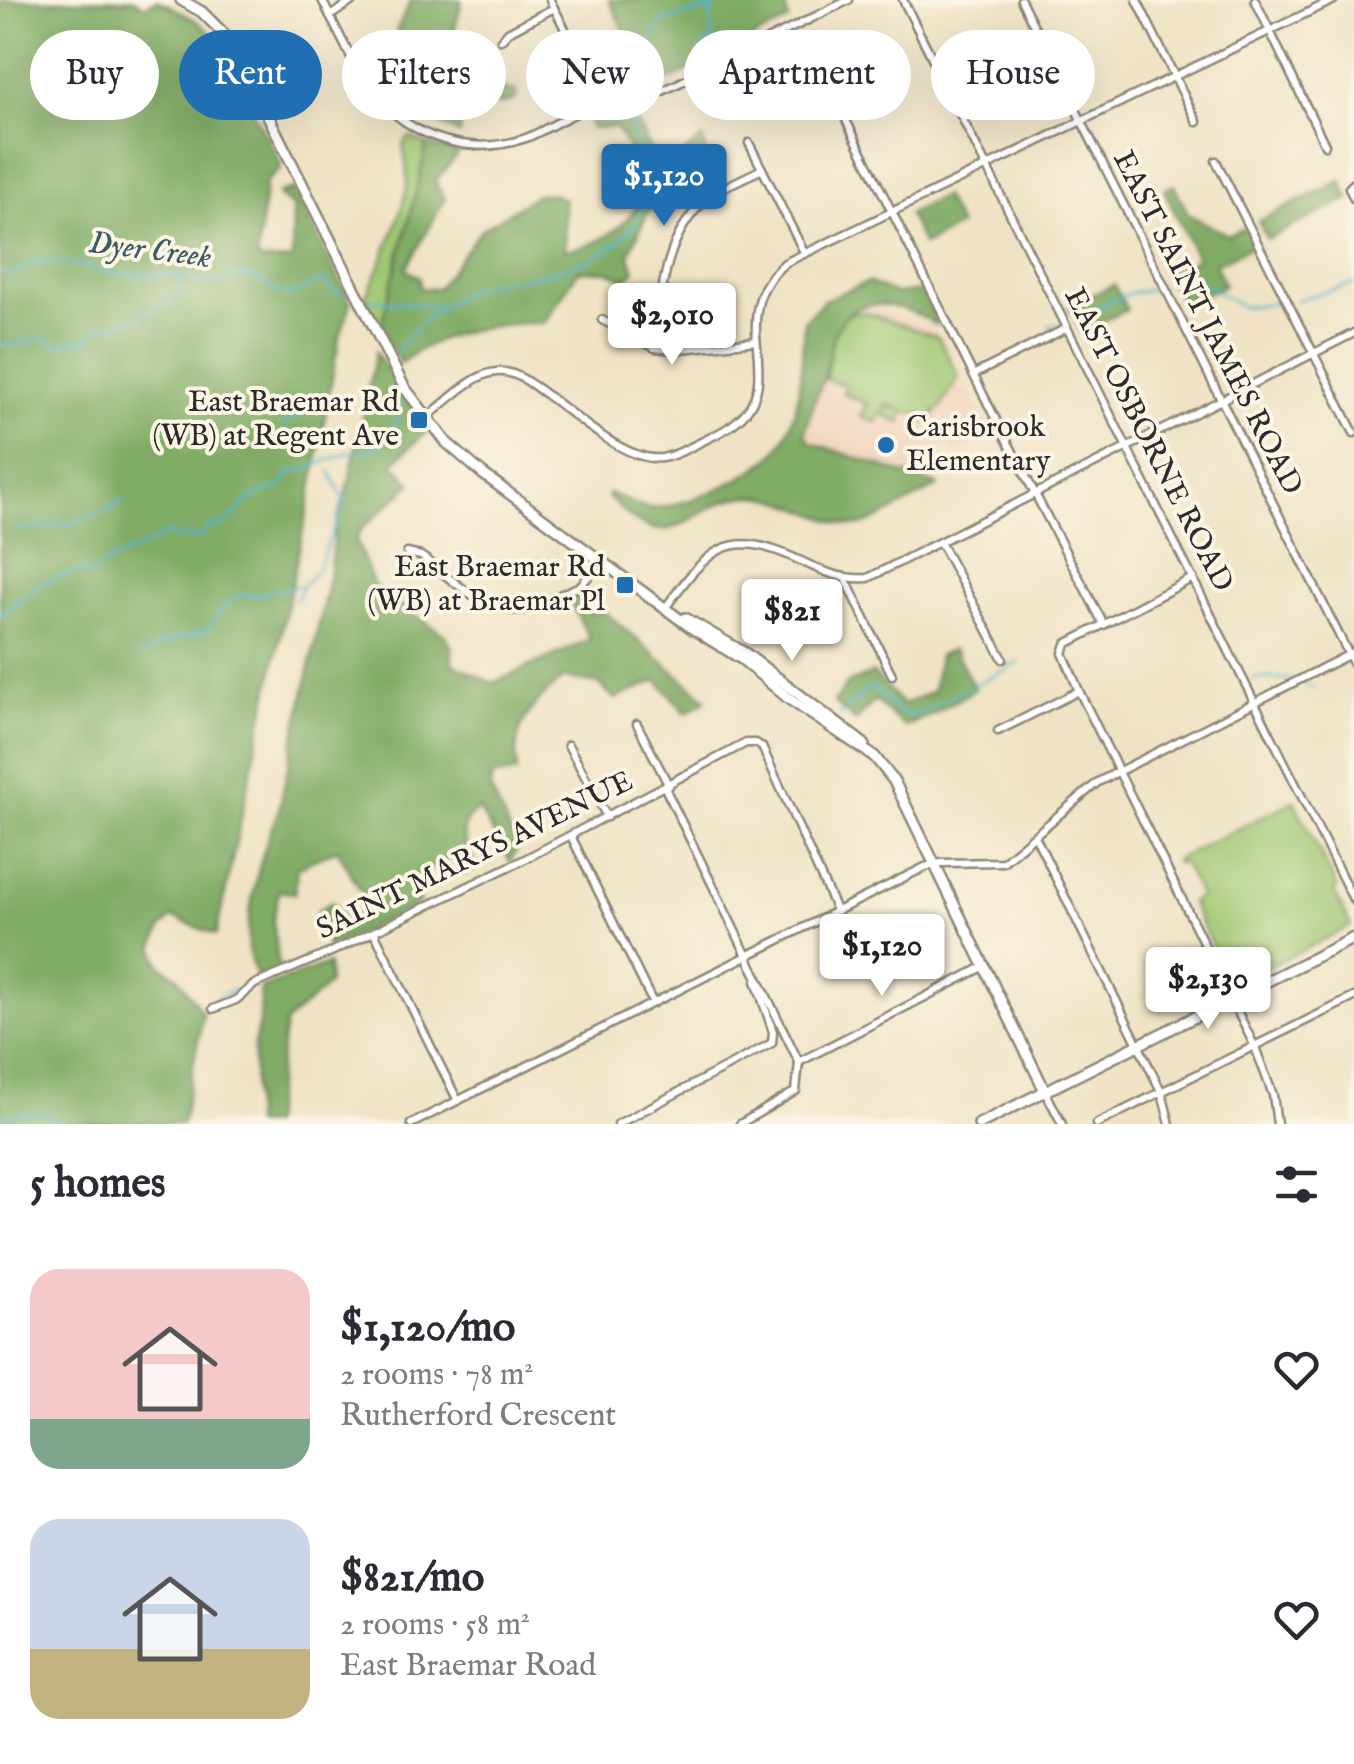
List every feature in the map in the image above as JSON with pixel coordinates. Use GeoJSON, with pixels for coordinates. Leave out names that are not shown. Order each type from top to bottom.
{"type":"FeatureCollection","features":[{"type":"Feature","properties":{"kind":"street"},"geometry":{"type":"LineString","coordinates":[[182,0],[213,21],[236,50],[404,387],[426,418],[470,464],[875,757],[894,782],[1062,1124]]}},
{"type":"Feature","properties":{"kind":"street"},"geometry":{"type":"LineString","coordinates":[[322,0],[374,92],[402,120],[434,138],[475,146],[507,144],[567,120]]}},
{"type":"Feature","properties":{"kind":"street"},"geometry":{"type":"LineString","coordinates":[[330,16],[354,0]]}},
{"type":"Feature","properties":{"kind":"street"},"geometry":{"type":"LineString","coordinates":[[664,90],[849,0]]}},
{"type":"Feature","properties":{"kind":"street","name":"EAST OSBORNE ROAD"},"geometry":{"type":"LineString","coordinates":[[903,0],[1354,900]]}},
{"type":"Feature","properties":{"kind":"street","name":"EAST SAINT JAMES ROAD"},"geometry":{"type":"LineString","coordinates":[[1020,0],[1354,665]]}},
{"type":"Feature","properties":{"kind":"street"},"geometry":{"type":"LineString","coordinates":[[1137,0],[1197,122]]}},
{"type":"Feature","properties":{"kind":"street"},"geometry":{"type":"LineString","coordinates":[[1255,0],[1326,145]]}},
{"type":"Feature","properties":{"kind":"street"},"geometry":{"type":"LineString","coordinates":[[426,418],[478,378],[503,372],[526,379],[630,454],[660,458],[718,434],[751,407],[758,390],[760,370],[754,317],[770,275],[804,252],[1334,0]]}},
{"type":"Feature","properties":{"kind":"street"},"geometry":{"type":"LineString","coordinates":[[506,34],[552,4],[565,30]]}},
{"type":"Feature","properties":{"kind":"street"},"geometry":{"type":"LineString","coordinates":[[846,120],[1104,625]]}},
{"type":"Feature","properties":{"kind":"street"},"geometry":{"type":"LineString","coordinates":[[749,143],[804,252]]}},
{"type":"Feature","properties":{"kind":"street"},"geometry":{"type":"LineString","coordinates":[[1216,161],[1354,433]]}},
{"type":"Feature","properties":{"kind":"street"},"geometry":{"type":"LineString","coordinates":[[655,348],[666,264],[694,213],[710,196],[762,170]]}},
{"type":"Feature","properties":{"kind":"street"},"geometry":{"type":"LineString","coordinates":[[1352,185],[1354,200]]}},
{"type":"Feature","properties":{"kind":"street"},"geometry":{"type":"LineString","coordinates":[[602,320],[655,348],[672,350],[756,341]]}},
{"type":"Feature","properties":{"kind":"street"},"geometry":{"type":"LineString","coordinates":[[974,375],[1067,328]]}},
{"type":"Feature","properties":{"kind":"street"},"geometry":{"type":"LineString","coordinates":[[666,607],[700,563],[732,545],[764,544],[846,580],[868,578],[1354,333]]}},
{"type":"Feature","properties":{"kind":"street"},"geometry":{"type":"LineString","coordinates":[[940,541],[1003,660]]}},
{"type":"Feature","properties":{"kind":"street"},"geometry":{"type":"LineString","coordinates":[[408,552],[421,556],[490,606],[524,610],[580,586],[602,560]]}},
{"type":"Feature","properties":{"kind":"street"},"geometry":{"type":"LineString","coordinates":[[1193,578],[1064,648],[1079,691],[1255,1047],[1273,1095],[1276,1124]]}},
{"type":"Feature","properties":{"kind":"street"},"geometry":{"type":"LineString","coordinates":[[846,580],[892,675]]}},
{"type":"Feature","properties":{"kind":"street"},"geometry":{"type":"LineString","coordinates":[[485,618],[490,606]]}},
{"type":"Feature","properties":{"kind":"street"},"geometry":{"type":"LineString","coordinates":[[411,1124],[653,1003],[750,960],[836,910],[933,865],[1002,862],[1098,782],[1351,654]]}},
{"type":"Feature","properties":{"kind":"street"},"geometry":{"type":"LineString","coordinates":[[998,731],[1079,691]]}},
{"type":"Feature","properties":{"kind":"street"},"geometry":{"type":"LineString","coordinates":[[638,724],[798,1062],[799,1087],[740,1124]]}},
{"type":"Feature","properties":{"kind":"street","name":"SAINT MARYS AVENUE"},"geometry":{"type":"LineString","coordinates":[[214,1008],[236,1000],[254,984],[374,932],[572,836],[742,744],[756,742],[762,747],[836,910]]}},
{"type":"Feature","properties":{"kind":"street"},"geometry":{"type":"LineString","coordinates":[[568,744],[607,818]]}},
{"type":"Feature","properties":{"kind":"street"},"geometry":{"type":"LineString","coordinates":[[572,836],[653,1003]]}},
{"type":"Feature","properties":{"kind":"street"},"geometry":{"type":"LineString","coordinates":[[1035,836],[1162,1093],[1170,1124]]}},
{"type":"Feature","properties":{"kind":"street"},"geometry":{"type":"LineString","coordinates":[[374,932],[458,1101]]}},
{"type":"Feature","properties":{"kind":"street"},"geometry":{"type":"LineString","coordinates":[[979,1124],[1354,938]]}},
{"type":"Feature","properties":{"kind":"street"},"geometry":{"type":"LineString","coordinates":[[618,1124],[772,1042],[773,1032],[750,960]]}},
{"type":"Feature","properties":{"kind":"street"},"geometry":{"type":"LineString","coordinates":[[798,1062],[983,967]]}},
{"type":"Feature","properties":{"kind":"street"},"geometry":{"type":"LineString","coordinates":[[1096,1124],[1354,998]]}},
{"type":"Feature","properties":{"kind":"shaded area"},"geometry":{"type":"Polygon","coordinates":[[[856,301],[933,327],[991,431],[992,434],[954,453],[946,445],[942,447],[935,484],[800,439],[834,318],[856,301]]]}},
{"type":"Feature","properties":{"kind":"green space"},"geometry":{"type":"Polygon","coordinates":[[[0,0],[133,0],[145,6],[156,0],[207,30],[179,30],[179,120],[258,120],[281,165],[266,181],[257,257],[263,261],[292,260],[293,207],[279,193],[294,189],[351,303],[339,339],[312,489],[216,935],[172,917],[161,929],[154,947],[160,965],[177,976],[203,1014],[182,1124],[0,1124],[0,0]]]}},
{"type":"Feature","properties":{"kind":"green space"},"geometry":{"type":"Polygon","coordinates":[[[411,0],[462,0],[455,30],[397,30],[411,0]]]}},
{"type":"Feature","properties":{"kind":"green space"},"geometry":{"type":"Polygon","coordinates":[[[609,0],[783,0],[789,20],[769,30],[684,30],[684,72],[664,82],[664,30],[624,30],[609,0]]]}},
{"type":"Feature","properties":{"kind":"green space"},"geometry":{"type":"Polygon","coordinates":[[[506,90],[517,91],[516,99],[506,103],[506,90]]]}},
{"type":"Feature","properties":{"kind":"green space"},"geometry":{"type":"Polygon","coordinates":[[[433,120],[461,120],[459,134],[433,120]]]}},
{"type":"Feature","properties":{"kind":"green space"},"geometry":{"type":"Polygon","coordinates":[[[588,120],[636,120],[661,170],[703,138],[706,149],[670,182],[660,185],[629,254],[635,270],[625,280],[608,271],[578,271],[544,323],[507,324],[450,336],[400,364],[381,328],[426,144],[459,153],[435,182],[445,199],[406,269],[419,277],[420,288],[437,289],[481,230],[538,194],[564,199],[565,250],[600,240],[628,218],[642,198],[629,151],[616,127],[592,129],[588,120]]]}},
{"type":"Feature","properties":{"kind":"green space"},"geometry":{"type":"Polygon","coordinates":[[[409,137],[426,144],[381,328],[365,296],[405,195],[403,145],[409,137]]]}},
{"type":"Feature","properties":{"kind":"green space"},"geometry":{"type":"Polygon","coordinates":[[[1341,181],[1349,199],[1267,239],[1258,221],[1341,181]]]}},
{"type":"Feature","properties":{"kind":"green space"},"geometry":{"type":"Polygon","coordinates":[[[1174,185],[1188,214],[1228,235],[1245,228],[1253,246],[1215,264],[1224,285],[1183,305],[1168,273],[1197,259],[1164,190],[1174,185]]]}},
{"type":"Feature","properties":{"kind":"green space"},"geometry":{"type":"Polygon","coordinates":[[[943,196],[959,226],[923,245],[908,214],[943,196]]]}},
{"type":"Feature","properties":{"kind":"green space"},"geometry":{"type":"Polygon","coordinates":[[[868,282],[896,294],[923,291],[938,322],[936,325],[888,305],[852,312],[835,333],[805,434],[810,442],[939,486],[871,522],[852,526],[780,501],[751,496],[728,500],[665,530],[649,528],[630,517],[607,496],[609,493],[653,508],[667,506],[720,488],[769,459],[792,420],[804,321],[824,300],[868,282]]]}},
{"type":"Feature","properties":{"kind":"green space"},"geometry":{"type":"Polygon","coordinates":[[[1114,285],[1127,310],[1081,331],[1069,306],[1114,285]]]}},
{"type":"Feature","properties":{"kind":"green space"},"geometry":{"type":"Polygon","coordinates":[[[864,312],[938,337],[959,376],[940,409],[924,422],[921,414],[905,412],[901,423],[884,416],[888,406],[903,411],[886,403],[877,423],[861,417],[869,405],[843,393],[846,385],[826,380],[832,337],[843,315],[864,312]]]}},
{"type":"Feature","properties":{"kind":"green space"},"geometry":{"type":"Polygon","coordinates":[[[376,352],[427,431],[393,463],[412,484],[361,529],[356,540],[374,586],[446,636],[452,648],[452,663],[493,683],[590,639],[569,600],[581,596],[592,614],[604,611],[707,700],[686,713],[657,680],[615,699],[599,684],[563,678],[525,719],[517,742],[517,772],[492,777],[490,788],[518,848],[510,861],[479,809],[464,829],[477,867],[465,874],[454,856],[411,879],[420,903],[328,948],[317,911],[332,902],[345,922],[371,909],[337,849],[297,868],[295,893],[279,891],[273,920],[279,967],[258,978],[248,948],[253,896],[279,809],[329,578],[335,527],[347,490],[376,352]]]}},
{"type":"Feature","properties":{"kind":"green space"},"geometry":{"type":"Polygon","coordinates":[[[954,649],[975,689],[905,727],[875,700],[856,721],[834,703],[847,684],[873,673],[903,705],[933,691],[939,655],[954,649]]]}},
{"type":"Feature","properties":{"kind":"green space"},"geometry":{"type":"Polygon","coordinates":[[[1294,801],[1337,887],[1334,892],[1351,926],[1232,985],[1191,903],[1200,896],[1182,862],[1177,864],[1175,860],[1294,801]]]}},
{"type":"Feature","properties":{"kind":"green space"},"geometry":{"type":"Polygon","coordinates":[[[328,964],[329,984],[285,1023],[271,1124],[253,1124],[254,1044],[261,988],[328,964]]]}},
{"type":"Feature","properties":{"kind":"waterway"},"geometry":{"type":"LineString","coordinates":[[657,30],[662,21],[715,8],[715,0]]}},
{"type":"Feature","properties":{"kind":"waterway"},"geometry":{"type":"LineString","coordinates":[[711,30],[712,10]]}},
{"type":"Feature","properties":{"kind":"waterway"},"geometry":{"type":"LineString","coordinates":[[398,349],[431,314],[475,286],[544,274],[588,261],[619,242],[635,224],[646,198],[631,120]]}},
{"type":"Feature","properties":{"kind":"waterway","name":"Dyer Creek"},"geometry":{"type":"LineString","coordinates":[[0,272],[14,274],[40,262],[54,262],[126,275],[164,274],[210,283],[248,276],[284,294],[325,280],[335,292],[344,294]]}},
{"type":"Feature","properties":{"kind":"waterway"},"geometry":{"type":"LineString","coordinates":[[0,344],[17,346],[24,340],[31,342],[41,337],[59,346],[73,340],[78,343],[93,336],[97,328],[140,316],[181,294],[181,278]]}},
{"type":"Feature","properties":{"kind":"waterway"},"geometry":{"type":"LineString","coordinates":[[1173,286],[1199,281],[1243,307],[1283,302]]}},
{"type":"Feature","properties":{"kind":"waterway"},"geometry":{"type":"LineString","coordinates":[[1296,300],[1354,284]]}},
{"type":"Feature","properties":{"kind":"waterway"},"geometry":{"type":"LineString","coordinates":[[1075,319],[1127,294],[1161,288]]}},
{"type":"Feature","properties":{"kind":"waterway"},"geometry":{"type":"LineString","coordinates":[[372,300],[441,307]]}},
{"type":"Feature","properties":{"kind":"waterway"},"geometry":{"type":"LineString","coordinates":[[1049,326],[1062,325]]}},
{"type":"Feature","properties":{"kind":"waterway"},"geometry":{"type":"LineString","coordinates":[[0,615],[40,584],[77,571],[94,574],[111,561],[167,533],[178,538],[199,538],[210,527],[222,526],[253,497],[281,486],[292,471],[347,453],[376,449],[397,421],[401,403]]}},
{"type":"Feature","properties":{"kind":"waterway"},"geometry":{"type":"LineString","coordinates":[[281,426],[305,412]]}},
{"type":"Feature","properties":{"kind":"waterway"},"geometry":{"type":"LineString","coordinates":[[295,603],[303,585],[317,570],[345,502],[330,471]]}},
{"type":"Feature","properties":{"kind":"waterway"},"geometry":{"type":"LineString","coordinates":[[15,530],[75,523],[124,501]]}},
{"type":"Feature","properties":{"kind":"waterway"},"geometry":{"type":"LineString","coordinates":[[276,591],[299,586]]}},
{"type":"Feature","properties":{"kind":"waterway"},"geometry":{"type":"LineString","coordinates":[[147,654],[162,644],[206,631],[239,595],[273,591]]}},
{"type":"Feature","properties":{"kind":"waterway"},"geometry":{"type":"LineString","coordinates":[[840,715],[873,688],[900,713],[914,716],[1020,662]]}},
{"type":"Feature","properties":{"kind":"waterway"},"geometry":{"type":"LineString","coordinates":[[1253,678],[1290,679]]}},
{"type":"Feature","properties":{"kind":"waterway"},"geometry":{"type":"LineString","coordinates":[[1304,684],[1314,688]]}},
{"type":"Feature","properties":{"kind":"waterway"},"geometry":{"type":"LineString","coordinates":[[225,994],[247,987]]}},
{"type":"Feature","properties":{"kind":"waterway"},"geometry":{"type":"LineString","coordinates":[[217,999],[221,995]]}},
{"type":"Feature","properties":{"kind":"waterway"},"geometry":{"type":"LineString","coordinates":[[0,1118],[38,1114],[66,1124]]}},
{"type":"Feature","properties":{"kind":"place","name":"East Braemar Rd (WB) at Regent Ave"},"geometry":{"type":"Point","coordinates":[419,420]}},
{"type":"Feature","properties":{"kind":"place","name":"Carisbrook Elementary"},"geometry":{"type":"Point","coordinates":[886,445]}},
{"type":"Feature","properties":{"kind":"place","name":"East Braemar Rd (WB) at Braemar Pl"},"geometry":{"type":"Point","coordinates":[625,585]}}]}
